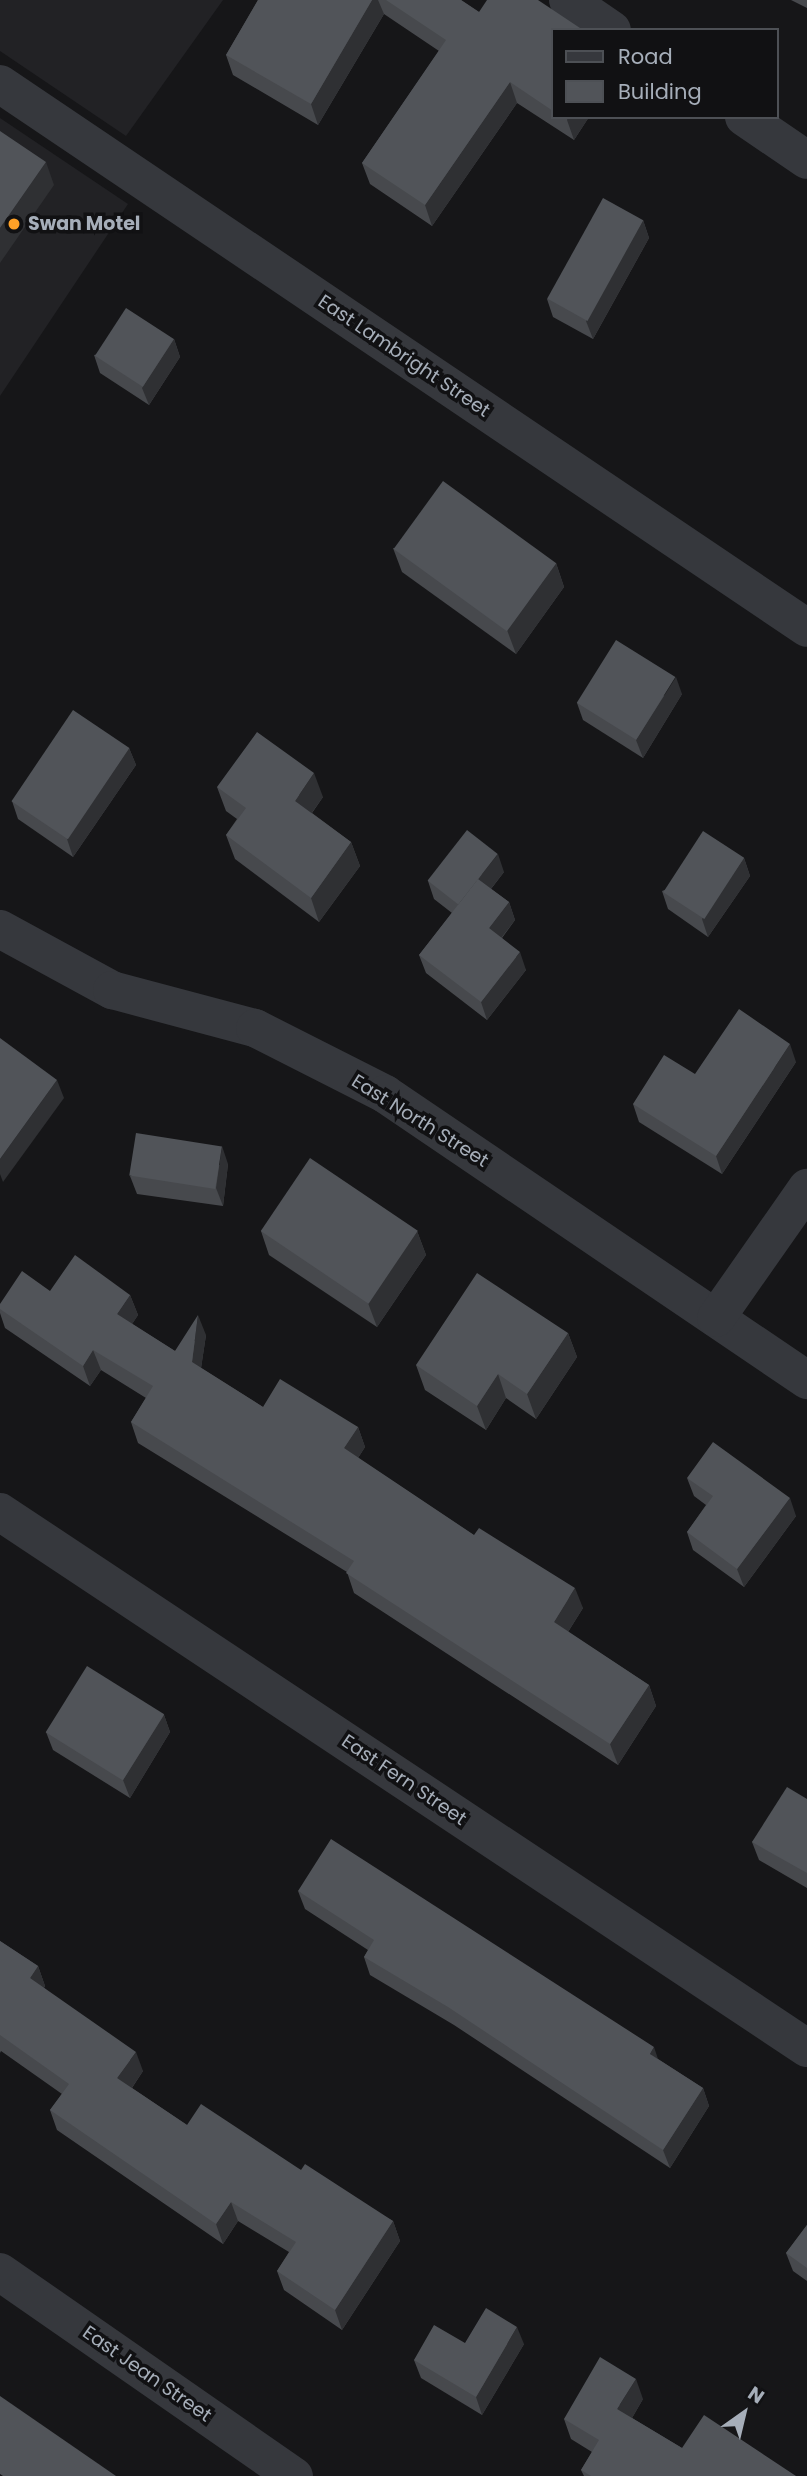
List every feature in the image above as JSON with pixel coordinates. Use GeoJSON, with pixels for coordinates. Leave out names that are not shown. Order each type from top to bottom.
{"type":"FeatureCollection","features":[{"type":"Feature","properties":{"kind":"street"},"geometry":{"type":"LineString","coordinates":[[568,0],[609,28]]}},
{"type":"Feature","properties":{"kind":"street","name":"East Lambright Street"},"geometry":{"type":"LineString","coordinates":[[0,84],[807,628]]}},
{"type":"Feature","properties":{"kind":"street"},"geometry":{"type":"LineString","coordinates":[[747,119],[807,160]]}},
{"type":"Feature","properties":{"kind":"street","name":"East North Street"},"geometry":{"type":"LineString","coordinates":[[0,929],[111,990],[255,1028],[385,1094],[807,1380]]}},
{"type":"Feature","properties":{"kind":"street"},"geometry":{"type":"LineString","coordinates":[[716,1318],[807,1188]]}},
{"type":"Feature","properties":{"kind":"street","name":"East Fern Street"},"geometry":{"type":"LineString","coordinates":[[0,1512],[807,2048]]}},
{"type":"Feature","properties":{"kind":"street","name":"East Jean Street"},"geometry":{"type":"LineString","coordinates":[[0,2272],[295,2476]]}},
{"type":"Feature","properties":{"kind":"shaded area"},"geometry":{"type":"Polygon","coordinates":[[[0,0],[223,0],[126,136],[0,51],[0,0]]]}},
{"type":"Feature","properties":{"kind":"shaded area"},"geometry":{"type":"Polygon","coordinates":[[[0,118],[128,204],[0,396],[0,118]]]}},
{"type":"Feature","properties":{"kind":"building"},"geometry":{"type":"Polygon","coordinates":[[[258,0],[372,0],[311,104],[226,55],[258,0]]]}},
{"type":"Feature","properties":{"kind":"building"},"geometry":{"type":"Polygon","coordinates":[[[386,0],[461,0],[479,12],[487,0],[538,0],[580,28],[552,28],[552,110],[510,82],[425,205],[362,163],[446,40],[386,0]]]}},
{"type":"Feature","properties":{"kind":"building"},"geometry":{"type":"Polygon","coordinates":[[[0,131],[46,162],[0,228],[0,131]]]}},
{"type":"Feature","properties":{"kind":"building"},"geometry":{"type":"Polygon","coordinates":[[[603,198],[643,220],[587,321],[547,299],[603,198]]]}},
{"type":"Feature","properties":{"kind":"building"},"geometry":{"type":"Polygon","coordinates":[[[126,308],[174,339],[143,387],[95,356],[126,308]]]}},
{"type":"Feature","properties":{"kind":"building"},"geometry":{"type":"Polygon","coordinates":[[[443,481],[556,563],[507,631],[394,549],[443,481]]]}},
{"type":"Feature","properties":{"kind":"building"},"geometry":{"type":"Polygon","coordinates":[[[616,640],[675,677],[636,740],[577,703],[616,640]]]}},
{"type":"Feature","properties":{"kind":"building"},"geometry":{"type":"Polygon","coordinates":[[[73,710],[129,748],[68,839],[11,801],[73,710]]]}},
{"type":"Feature","properties":{"kind":"building"},"geometry":{"type":"Polygon","coordinates":[[[257,732],[314,773],[295,801],[351,842],[311,898],[226,835],[246,808],[217,787],[257,732]]]}},
{"type":"Feature","properties":{"kind":"building"},"geometry":{"type":"Polygon","coordinates":[[[467,830],[498,854],[458,904],[428,880],[467,830]]]}},
{"type":"Feature","properties":{"kind":"building"},"geometry":{"type":"Polygon","coordinates":[[[703,831],[744,858],[704,919],[663,892],[703,831]]]}},
{"type":"Feature","properties":{"kind":"building"},"geometry":{"type":"Polygon","coordinates":[[[478,879],[509,902],[489,928],[520,952],[481,1002],[419,955],[478,879]]]}},
{"type":"Feature","properties":{"kind":"building"},"geometry":{"type":"Polygon","coordinates":[[[739,1009],[790,1044],[716,1156],[633,1104],[664,1055],[695,1074],[739,1009]]]}},
{"type":"Feature","properties":{"kind":"building"},"geometry":{"type":"Polygon","coordinates":[[[0,1038],[57,1080],[0,1159],[0,1038]]]}},
{"type":"Feature","properties":{"kind":"building"},"geometry":{"type":"Polygon","coordinates":[[[136,1133],[222,1147],[215,1189],[129,1175],[136,1133]]]}},
{"type":"Feature","properties":{"kind":"building"},"geometry":{"type":"Polygon","coordinates":[[[310,1158],[418,1231],[369,1304],[261,1231],[310,1158]]]}},
{"type":"Feature","properties":{"kind":"building"},"geometry":{"type":"Polygon","coordinates":[[[75,1255],[130,1295],[117,1314],[175,1351],[198,1315],[192,1362],[263,1407],[280,1379],[358,1427],[344,1448],[474,1535],[479,1528],[575,1588],[554,1622],[649,1685],[610,1744],[346,1573],[354,1561],[131,1422],[153,1386],[93,1350],[83,1366],[0,1309],[0,1304],[22,1271],[50,1291],[75,1255]]]}},
{"type":"Feature","properties":{"kind":"building"},"geometry":{"type":"Polygon","coordinates":[[[477,1273],[568,1333],[527,1394],[498,1374],[477,1406],[416,1365],[477,1273]]]}},
{"type":"Feature","properties":{"kind":"building"},"geometry":{"type":"Polygon","coordinates":[[[713,1442],[790,1498],[737,1569],[687,1532],[713,1496],[687,1478],[713,1442]]]}},
{"type":"Feature","properties":{"kind":"building"},"geometry":{"type":"Polygon","coordinates":[[[87,1666],[164,1714],[123,1780],[46,1732],[87,1666]]]}},
{"type":"Feature","properties":{"kind":"building"},"geometry":{"type":"Polygon","coordinates":[[[787,1787],[807,1799],[807,1873],[752,1842],[787,1787]]]}},
{"type":"Feature","properties":{"kind":"building"},"geometry":{"type":"Polygon","coordinates":[[[331,1839],[654,2047],[650,2054],[703,2088],[663,2150],[448,2007],[364,1957],[374,1940],[298,1891],[331,1839]]]}},
{"type":"Feature","properties":{"kind":"building"},"geometry":{"type":"Polygon","coordinates":[[[0,1941],[38,1966],[30,1978],[136,2052],[117,2078],[187,2125],[201,2104],[301,2170],[305,2164],[393,2221],[335,2310],[277,2271],[296,2242],[231,2202],[216,2224],[50,2110],[69,2084],[0,2035],[0,1941]]]}},
{"type":"Feature","properties":{"kind":"building"},"geometry":{"type":"Polygon","coordinates":[[[807,2225],[807,2268],[786,2253],[807,2225]]]}},
{"type":"Feature","properties":{"kind":"building"},"geometry":{"type":"Polygon","coordinates":[[[486,2308],[517,2327],[476,2397],[414,2360],[434,2325],[465,2343],[486,2308]]]}},
{"type":"Feature","properties":{"kind":"building"},"geometry":{"type":"Polygon","coordinates":[[[600,2357],[636,2379],[617,2409],[682,2448],[704,2415],[796,2476],[591,2476],[581,2470],[599,2440],[564,2419],[600,2357]]]}},
{"type":"Feature","properties":{"kind":"building"},"geometry":{"type":"Polygon","coordinates":[[[0,2396],[116,2476],[0,2474],[0,2396]]]}},
{"type":"Feature","properties":{"kind":"place","name":"Swan Motel"},"geometry":{"type":"Point","coordinates":[14,224]}}]}
